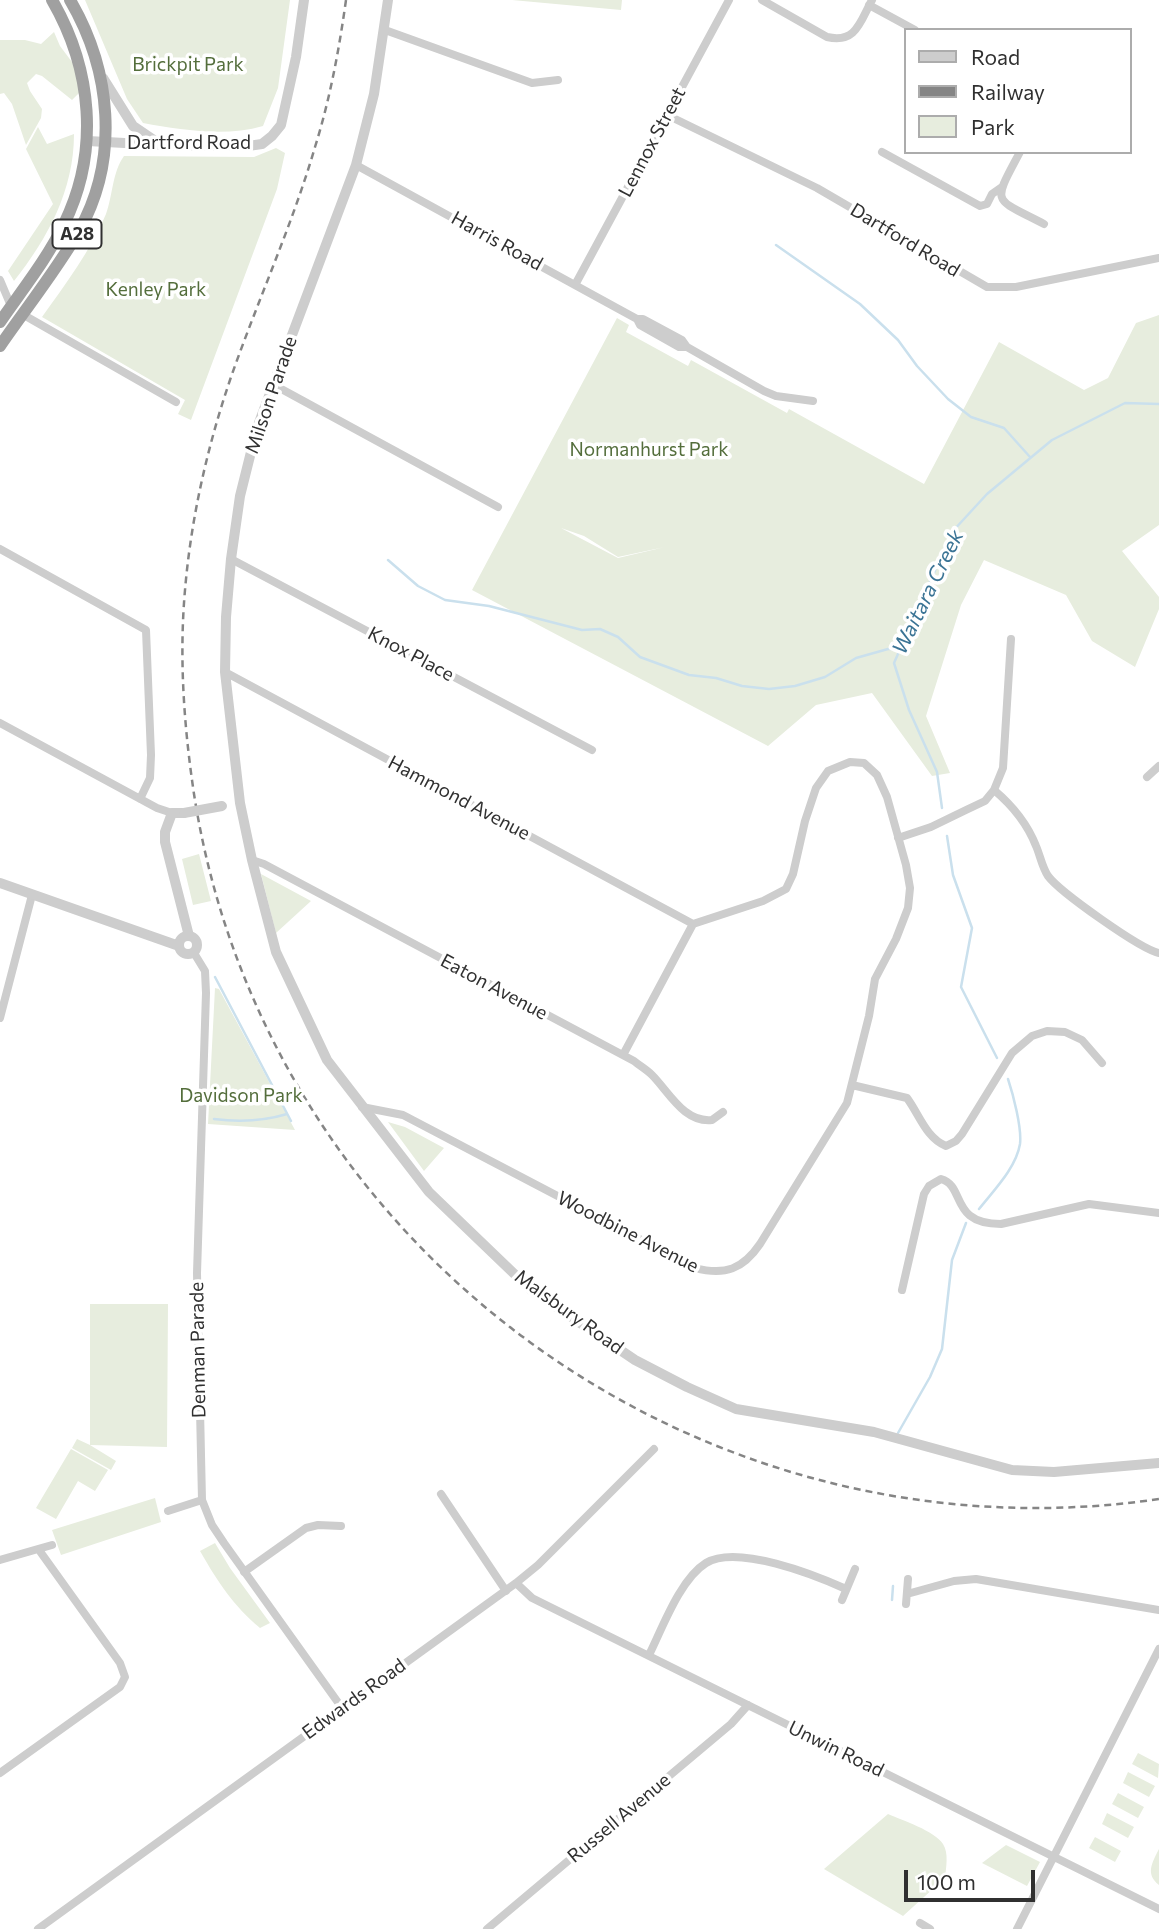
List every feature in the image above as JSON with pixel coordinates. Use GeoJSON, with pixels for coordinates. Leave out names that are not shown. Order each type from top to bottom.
{"type":"FeatureCollection","features":[{"type":"Feature","properties":{"kind":"highway","name":"A28"},"geometry":{"type":"LineString","coordinates":[[0,322],[64,224],[78,187],[88,141],[87,105],[79,59],[52,0]]}},
{"type":"Feature","properties":{"kind":"highway","name":"A28"},"geometry":{"type":"LineString","coordinates":[[0,346],[84,221],[95,191],[106,142],[102,78],[85,27],[70,0]]}},
{"type":"Feature","properties":{"kind":"street","name":"Dartford Road"},"geometry":{"type":"LineString","coordinates":[[88,141],[161,145],[262,144],[281,125],[304,0]]}},
{"type":"Feature","properties":{"kind":"street","name":"Milson Parade"},"geometry":{"type":"LineString","coordinates":[[240,803],[225,673],[231,559],[240,496],[257,428],[356,164],[374,94],[388,0]]}},
{"type":"Feature","properties":{"kind":"street","name":"Lennox Street"},"geometry":{"type":"LineString","coordinates":[[575,285],[729,0]]}},
{"type":"Feature","properties":{"kind":"street"},"geometry":{"type":"LineString","coordinates":[[762,0],[827,37],[837,39],[848,38],[857,28],[871,2],[912,28]]}},
{"type":"Feature","properties":{"kind":"street"},"geometry":{"type":"LineString","coordinates":[[385,30],[532,83],[558,80]]}},
{"type":"Feature","properties":{"kind":"street"},"geometry":{"type":"LineString","coordinates":[[102,78],[133,126],[161,145]]}},
{"type":"Feature","properties":{"kind":"street","name":"Dartford Road"},"geometry":{"type":"LineString","coordinates":[[667,115],[817,188],[986,287],[1016,287],[1159,258]]}},
{"type":"Feature","properties":{"kind":"street"},"geometry":{"type":"LineString","coordinates":[[882,152],[980,206],[987,204],[992,194],[1002,187]]}},
{"type":"Feature","properties":{"kind":"street"},"geometry":{"type":"LineString","coordinates":[[1019,154],[1000,195],[1003,203],[1044,224]]}},
{"type":"Feature","properties":{"kind":"street","name":"Harris Road"},"geometry":{"type":"LineString","coordinates":[[356,164],[637,319],[643,319],[682,340],[687,347],[764,391],[776,396],[813,401]]}},
{"type":"Feature","properties":{"kind":"street"},"geometry":{"type":"LineString","coordinates":[[0,281],[11,306]]}},
{"type":"Feature","properties":{"kind":"street"},"geometry":{"type":"LineString","coordinates":[[22,314],[176,402]]}},
{"type":"Feature","properties":{"kind":"street"},"geometry":{"type":"LineString","coordinates":[[274,385],[498,507]]}},
{"type":"Feature","properties":{"kind":"street"},"geometry":{"type":"LineString","coordinates":[[0,549],[146,630],[151,755],[150,778],[140,799]]}},
{"type":"Feature","properties":{"kind":"street","name":"Knox Place"},"geometry":{"type":"LineString","coordinates":[[231,559],[592,750]]}},
{"type":"Feature","properties":{"kind":"street"},"geometry":{"type":"LineString","coordinates":[[898,838],[931,827],[985,801],[994,790],[1003,768],[1012,639]]}},
{"type":"Feature","properties":{"kind":"street","name":"Hammond Avenue"},"geometry":{"type":"LineString","coordinates":[[225,673],[693,924]]}},
{"type":"Feature","properties":{"kind":"street"},"geometry":{"type":"LineString","coordinates":[[0,723],[140,799],[172,813],[240,803]]}},
{"type":"Feature","properties":{"kind":"street","name":"Woodbine Avenue"},"geometry":{"type":"LineString","coordinates":[[362,1107],[403,1115],[695,1268],[710,1272],[740,1266],[750,1259],[847,1103],[869,1016],[875,979],[896,939],[908,908],[910,888],[887,797],[877,775],[864,764],[850,762],[828,771],[816,788],[793,874],[786,889],[763,901],[693,924]]}},
{"type":"Feature","properties":{"kind":"street"},"geometry":{"type":"LineString","coordinates":[[1147,777],[1159,766]]}},
{"type":"Feature","properties":{"kind":"street"},"geometry":{"type":"LineString","coordinates":[[994,790],[1013,806],[1029,830],[1050,878],[1118,931],[1146,949],[1159,953]]}},
{"type":"Feature","properties":{"kind":"street","name":"Malsbury Road"},"geometry":{"type":"LineString","coordinates":[[240,803],[251,860],[276,952],[327,1060],[429,1192],[530,1289],[635,1360],[736,1409],[874,1432],[1012,1470],[1054,1472],[1159,1464]]}},
{"type":"Feature","properties":{"kind":"street"},"geometry":{"type":"LineString","coordinates":[[0,883],[179,946],[186,954],[194,953],[197,943],[189,936],[165,842],[165,832],[172,813]]}},
{"type":"Feature","properties":{"kind":"street","name":"Eaton Avenue"},"geometry":{"type":"LineString","coordinates":[[251,860],[264,864],[623,1055],[651,1074],[673,1101],[697,1119],[712,1120],[723,1112]]}},
{"type":"Feature","properties":{"kind":"street"},"geometry":{"type":"LineString","coordinates":[[0,1018],[32,895]]}},
{"type":"Feature","properties":{"kind":"street"},"geometry":{"type":"LineString","coordinates":[[623,1055],[693,924]]}},
{"type":"Feature","properties":{"kind":"street"},"geometry":{"type":"LineString","coordinates":[[179,946],[183,938],[189,936]]}},
{"type":"Feature","properties":{"kind":"street","name":"Denman Parade"},"geometry":{"type":"LineString","coordinates":[[194,953],[205,971],[206,993],[197,1273],[202,1500],[212,1525],[342,1708]]}},
{"type":"Feature","properties":{"kind":"street"},"geometry":{"type":"LineString","coordinates":[[852,1085],[907,1098],[932,1137],[937,1143],[946,1146],[962,1134],[1012,1053],[1032,1035],[1047,1031],[1065,1032],[1082,1040],[1102,1063]]}},
{"type":"Feature","properties":{"kind":"street"},"geometry":{"type":"LineString","coordinates":[[902,1290],[924,1194],[929,1186],[941,1179],[953,1188],[959,1203],[970,1216],[986,1224],[1001,1224],[1088,1204],[1159,1213]]}},
{"type":"Feature","properties":{"kind":"street","name":"Edwards Road"},"geometry":{"type":"LineString","coordinates":[[38,1929],[506,1591],[538,1565],[654,1448]]}},
{"type":"Feature","properties":{"kind":"street"},"geometry":{"type":"LineString","coordinates":[[441,1494],[506,1591]]}},
{"type":"Feature","properties":{"kind":"street"},"geometry":{"type":"LineString","coordinates":[[168,1511],[202,1500]]}},
{"type":"Feature","properties":{"kind":"street"},"geometry":{"type":"LineString","coordinates":[[244,1572],[306,1528],[318,1525],[341,1526]]}},
{"type":"Feature","properties":{"kind":"street"},"geometry":{"type":"LineString","coordinates":[[0,1560],[52,1545]]}},
{"type":"Feature","properties":{"kind":"street"},"geometry":{"type":"LineString","coordinates":[[0,1773],[120,1687],[125,1677],[120,1663],[38,1550]]}},
{"type":"Feature","properties":{"kind":"street"},"geometry":{"type":"LineString","coordinates":[[649,1655],[692,1576],[705,1563],[722,1557],[741,1556],[816,1576],[846,1590]]}},
{"type":"Feature","properties":{"kind":"street"},"geometry":{"type":"LineString","coordinates":[[842,1600],[855,1569]]}},
{"type":"Feature","properties":{"kind":"street"},"geometry":{"type":"LineString","coordinates":[[907,1594],[976,1578],[1159,1610]]}},
{"type":"Feature","properties":{"kind":"street"},"geometry":{"type":"LineString","coordinates":[[906,1604],[908,1579]]}},
{"type":"Feature","properties":{"kind":"street","name":"Unwin Road"},"geometry":{"type":"LineString","coordinates":[[516,1583],[531,1598],[1159,1909]]}},
{"type":"Feature","properties":{"kind":"street"},"geometry":{"type":"LineString","coordinates":[[1017,1929],[1159,1649]]}},
{"type":"Feature","properties":{"kind":"street","name":"Russell Avenue"},"geometry":{"type":"LineString","coordinates":[[487,1929],[731,1724],[748,1705]]}},
{"type":"Feature","properties":{"kind":"street"},"geometry":{"type":"LineString","coordinates":[[920,1923],[930,1929]]}},
{"type":"Feature","properties":{"kind":"green space","name":"Brickpit Park"},"geometry":{"type":"Polygon","coordinates":[[[85,0],[290,0],[278,88],[263,126],[219,132],[143,123],[127,99],[85,0]]]}},
{"type":"Feature","properties":{"kind":"green space"},"geometry":{"type":"Polygon","coordinates":[[[512,0],[622,0],[621,10],[512,0]]]}},
{"type":"Feature","properties":{"kind":"green space"},"geometry":{"type":"Polygon","coordinates":[[[54,32],[60,46],[78,70],[79,93],[72,100],[36,74],[27,83],[42,109],[41,118],[26,145],[12,104],[4,93],[0,94],[0,40],[25,40],[41,44],[54,32]]]}},
{"type":"Feature","properties":{"kind":"green space"},"geometry":{"type":"Polygon","coordinates":[[[38,127],[47,144],[74,134],[73,155],[57,212],[38,248],[14,281],[8,271],[53,204],[26,149],[38,127]]]}},
{"type":"Feature","properties":{"kind":"green space","name":"Kenley Park"},"geometry":{"type":"Polygon","coordinates":[[[276,148],[285,153],[277,189],[191,420],[178,414],[185,400],[42,317],[93,241],[106,214],[117,170],[124,156],[254,157],[276,148]]]}},
{"type":"Feature","properties":{"kind":"green space","name":"Normanhurst Park"},"geometry":{"type":"Polygon","coordinates":[[[1159,315],[1159,525],[1122,551],[1159,597],[1159,609],[1135,667],[1092,641],[1066,595],[984,560],[961,605],[926,716],[950,773],[932,776],[872,693],[816,705],[768,746],[472,590],[617,318],[629,325],[626,332],[688,366],[691,360],[787,413],[789,409],[924,484],[999,342],[1084,390],[1108,378],[1136,323],[1159,315]],[[561,528],[618,558],[665,547],[618,557],[584,536],[561,528]]]}},
{"type":"Feature","properties":{"kind":"green space"},"geometry":{"type":"Polygon","coordinates":[[[199,854],[211,901],[193,905],[182,859],[199,854]]]}},
{"type":"Feature","properties":{"kind":"green space"},"geometry":{"type":"Polygon","coordinates":[[[261,874],[311,901],[276,933],[261,874]]]}},
{"type":"Feature","properties":{"kind":"green space","name":"Davidson Park"},"geometry":{"type":"Polygon","coordinates":[[[215,988],[219,989],[295,1130],[208,1124],[215,988]]]}},
{"type":"Feature","properties":{"kind":"green space"},"geometry":{"type":"Polygon","coordinates":[[[388,1122],[405,1127],[444,1148],[424,1171],[388,1122]]]}},
{"type":"Feature","properties":{"kind":"green space"},"geometry":{"type":"Polygon","coordinates":[[[90,1304],[168,1304],[167,1447],[90,1445],[90,1304]]]}},
{"type":"Feature","properties":{"kind":"green space"},"geometry":{"type":"Polygon","coordinates":[[[77,1439],[116,1461],[111,1470],[72,1448],[77,1439]]]}},
{"type":"Feature","properties":{"kind":"green space"},"geometry":{"type":"Polygon","coordinates":[[[71,1449],[108,1470],[95,1491],[78,1481],[56,1519],[36,1508],[71,1449]]]}},
{"type":"Feature","properties":{"kind":"green space"},"geometry":{"type":"Polygon","coordinates":[[[155,1498],[161,1522],[61,1555],[52,1530],[155,1498]]]}},
{"type":"Feature","properties":{"kind":"green space"},"geometry":{"type":"Polygon","coordinates":[[[215,1543],[270,1623],[260,1628],[220,1584],[200,1551],[215,1543]]]}},
{"type":"Feature","properties":{"kind":"green space"},"geometry":{"type":"Polygon","coordinates":[[[1138,1753],[1159,1764],[1158,1778],[1132,1764],[1138,1753]]]}},
{"type":"Feature","properties":{"kind":"green space"},"geometry":{"type":"Polygon","coordinates":[[[1128,1772],[1155,1786],[1149,1797],[1123,1783],[1128,1772]]]}},
{"type":"Feature","properties":{"kind":"green space"},"geometry":{"type":"Polygon","coordinates":[[[1118,1793],[1144,1807],[1138,1818],[1112,1804],[1118,1793]]]}},
{"type":"Feature","properties":{"kind":"green space"},"geometry":{"type":"Polygon","coordinates":[[[1107,1813],[1134,1827],[1128,1838],[1102,1824],[1107,1813]]]}},
{"type":"Feature","properties":{"kind":"green space"},"geometry":{"type":"Polygon","coordinates":[[[888,1814],[933,1835],[943,1844],[946,1852],[945,1878],[903,1916],[824,1869],[888,1814]]]}},
{"type":"Feature","properties":{"kind":"green space"},"geometry":{"type":"Polygon","coordinates":[[[1095,1837],[1121,1851],[1115,1862],[1089,1848],[1095,1837]]]}},
{"type":"Feature","properties":{"kind":"green space"},"geometry":{"type":"Polygon","coordinates":[[[1006,1845],[1040,1862],[1027,1886],[982,1863],[1006,1845]]]}},
{"type":"Feature","properties":{"kind":"green space"},"geometry":{"type":"Polygon","coordinates":[[[1159,1849],[1159,1885],[1151,1872],[1159,1849]]]}},
{"type":"Feature","properties":{"kind":"waterway"},"geometry":{"type":"LineString","coordinates":[[776,245],[860,304],[898,340],[917,366],[948,399],[971,417],[1004,428],[1030,457]]}},
{"type":"Feature","properties":{"kind":"waterway","name":"Waitara Creek"},"geometry":{"type":"LineString","coordinates":[[942,808],[937,772],[909,710],[894,663],[952,532],[987,494],[1052,440],[1125,403],[1159,404]]}},
{"type":"Feature","properties":{"kind":"waterway"},"geometry":{"type":"LineString","coordinates":[[388,560],[418,586],[445,600],[489,606],[582,630],[600,629],[618,637],[640,657],[689,675],[716,678],[742,686],[769,689],[795,686],[825,677],[856,658],[888,649],[900,649]]}},
{"type":"Feature","properties":{"kind":"waterway","name":"Waitara Creek"},"geometry":{"type":"LineString","coordinates":[[947,836],[953,875],[972,928],[961,987],[997,1058]]}},
{"type":"Feature","properties":{"kind":"waterway"},"geometry":{"type":"LineString","coordinates":[[215,977],[291,1121]]}},
{"type":"Feature","properties":{"kind":"waterway","name":"Waitara Creek"},"geometry":{"type":"LineString","coordinates":[[979,1209],[998,1186],[1018,1153],[1018,1120],[1008,1079]]}},
{"type":"Feature","properties":{"kind":"waterway"},"geometry":{"type":"LineString","coordinates":[[214,1119],[251,1120],[287,1114]]}},
{"type":"Feature","properties":{"kind":"waterway","name":"Waitara Creek"},"geometry":{"type":"LineString","coordinates":[[898,1433],[930,1377],[942,1349],[952,1260],[966,1223]]}},
{"type":"Feature","properties":{"kind":"waterway"},"geometry":{"type":"LineString","coordinates":[[892,1600],[893,1586]]}},
{"type":"Feature","properties":{"kind":"railway"},"geometry":{"type":"LineString","coordinates":[[346,0],[334,74],[315,147],[296,206],[230,380],[214,432],[191,537],[182,641],[194,794],[237,959],[311,1107],[410,1236],[532,1344],[672,1426],[826,1482],[990,1507],[1159,1499]]}}]}
